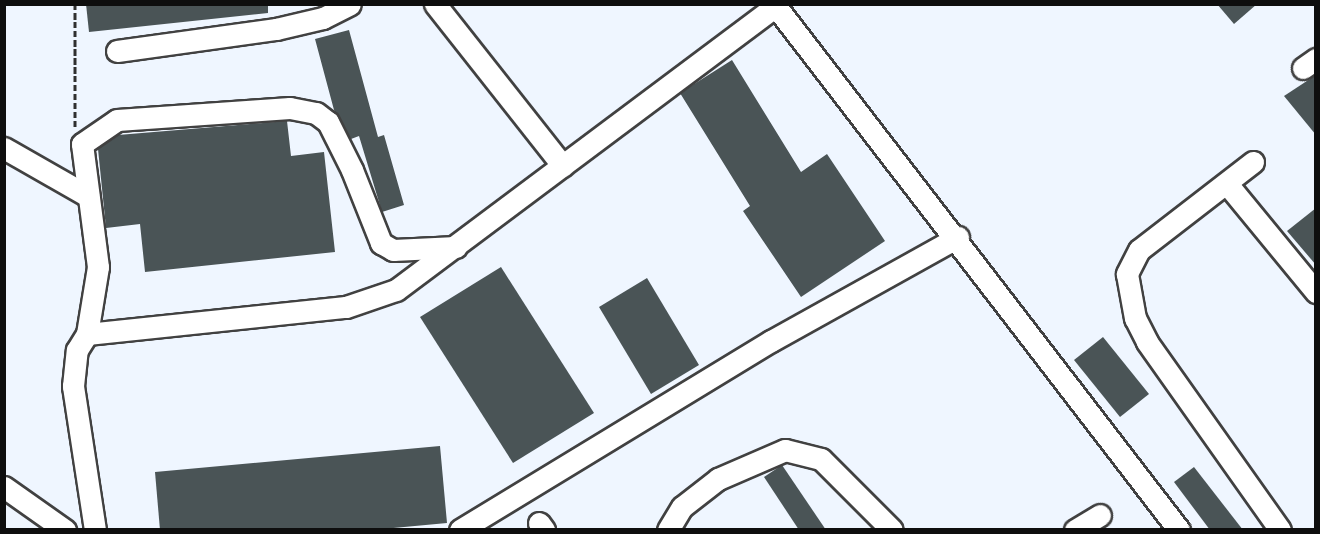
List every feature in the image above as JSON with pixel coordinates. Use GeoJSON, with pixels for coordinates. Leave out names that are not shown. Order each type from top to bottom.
{"type":"FeatureCollection","features":[{"type":"Feature","properties":{"kind":"street"},"geometry":{"type":"LineString","coordinates":[[117,51],[276,29],[323,18],[350,4]]}},
{"type":"Feature","properties":{"kind":"street"},"geometry":{"type":"LineString","coordinates":[[435,4],[563,166]]}},
{"type":"Feature","properties":{"kind":"street"},"geometry":{"type":"LineString","coordinates":[[87,333],[371,302],[456,247],[775,5],[958,237],[1179,530]]}},
{"type":"Feature","properties":{"kind":"street"},"geometry":{"type":"LineString","coordinates":[[95,530],[73,386],[77,350],[87,333],[98,267],[82,144],[103,125],[117,120],[304,109],[328,122],[381,243],[393,250],[456,247]]}},
{"type":"Feature","properties":{"kind":"street"},"geometry":{"type":"LineString","coordinates":[[4,148],[88,196]]}},
{"type":"Feature","properties":{"kind":"street"},"geometry":{"type":"LineString","coordinates":[[1253,162],[1228,184],[1139,250],[1127,274],[1129,294],[1147,342],[1280,530]]}},
{"type":"Feature","properties":{"kind":"street"},"geometry":{"type":"LineString","coordinates":[[1228,184],[1316,292]]}},
{"type":"Feature","properties":{"kind":"street"},"geometry":{"type":"LineString","coordinates":[[460,530],[771,341],[958,237]]}},
{"type":"Feature","properties":{"kind":"street"},"geometry":{"type":"LineString","coordinates":[[668,530],[682,507],[718,478],[785,450],[821,459],[892,530]]}},
{"type":"Feature","properties":{"kind":"street"},"geometry":{"type":"LineString","coordinates":[[4,487],[65,530]]}},
{"type":"Feature","properties":{"kind":"street"},"geometry":{"type":"LineString","coordinates":[[1075,530],[1100,514]]}},
{"type":"Feature","properties":{"kind":"path"},"geometry":{"type":"LineString","coordinates":[[75,4],[72,106],[82,144]]}},
{"type":"Feature","properties":{"kind":"building"},"geometry":{"type":"Polygon","coordinates":[[[86,4],[268,4],[268,13],[89,32],[86,4]]]}},
{"type":"Feature","properties":{"kind":"building"},"geometry":{"type":"Polygon","coordinates":[[[1217,4],[1257,4],[1234,24],[1217,4]]]}},
{"type":"Feature","properties":{"kind":"building"},"geometry":{"type":"Polygon","coordinates":[[[349,30],[378,137],[384,135],[404,205],[382,212],[359,136],[351,139],[334,110],[315,39],[349,30]]]}},
{"type":"Feature","properties":{"kind":"building"},"geometry":{"type":"Polygon","coordinates":[[[732,60],[801,172],[827,154],[885,241],[801,297],[743,211],[750,206],[680,93],[732,60]]]}},
{"type":"Feature","properties":{"kind":"building"},"geometry":{"type":"Polygon","coordinates":[[[1316,75],[1316,135],[1284,96],[1316,75]]]}},
{"type":"Feature","properties":{"kind":"building"},"geometry":{"type":"Polygon","coordinates":[[[287,121],[291,156],[324,152],[335,252],[145,272],[140,224],[106,228],[98,149],[118,135],[287,121]]]}},
{"type":"Feature","properties":{"kind":"building"},"geometry":{"type":"Polygon","coordinates":[[[1316,208],[1316,265],[1287,231],[1316,208]]]}},
{"type":"Feature","properties":{"kind":"building"},"geometry":{"type":"Polygon","coordinates":[[[501,267],[594,413],[513,463],[420,317],[501,267]]]}},
{"type":"Feature","properties":{"kind":"building"},"geometry":{"type":"Polygon","coordinates":[[[647,278],[699,365],[651,394],[599,307],[647,278]]]}},
{"type":"Feature","properties":{"kind":"building"},"geometry":{"type":"Polygon","coordinates":[[[1103,337],[1149,394],[1120,417],[1074,360],[1103,337]]]}},
{"type":"Feature","properties":{"kind":"building"},"geometry":{"type":"Polygon","coordinates":[[[440,446],[447,523],[372,530],[160,530],[155,472],[440,446]]]}},
{"type":"Feature","properties":{"kind":"building"},"geometry":{"type":"Polygon","coordinates":[[[782,465],[826,530],[799,530],[764,477],[782,465]]]}},
{"type":"Feature","properties":{"kind":"building"},"geometry":{"type":"Polygon","coordinates":[[[1194,467],[1243,530],[1210,530],[1174,482],[1194,467]]]}}]}
